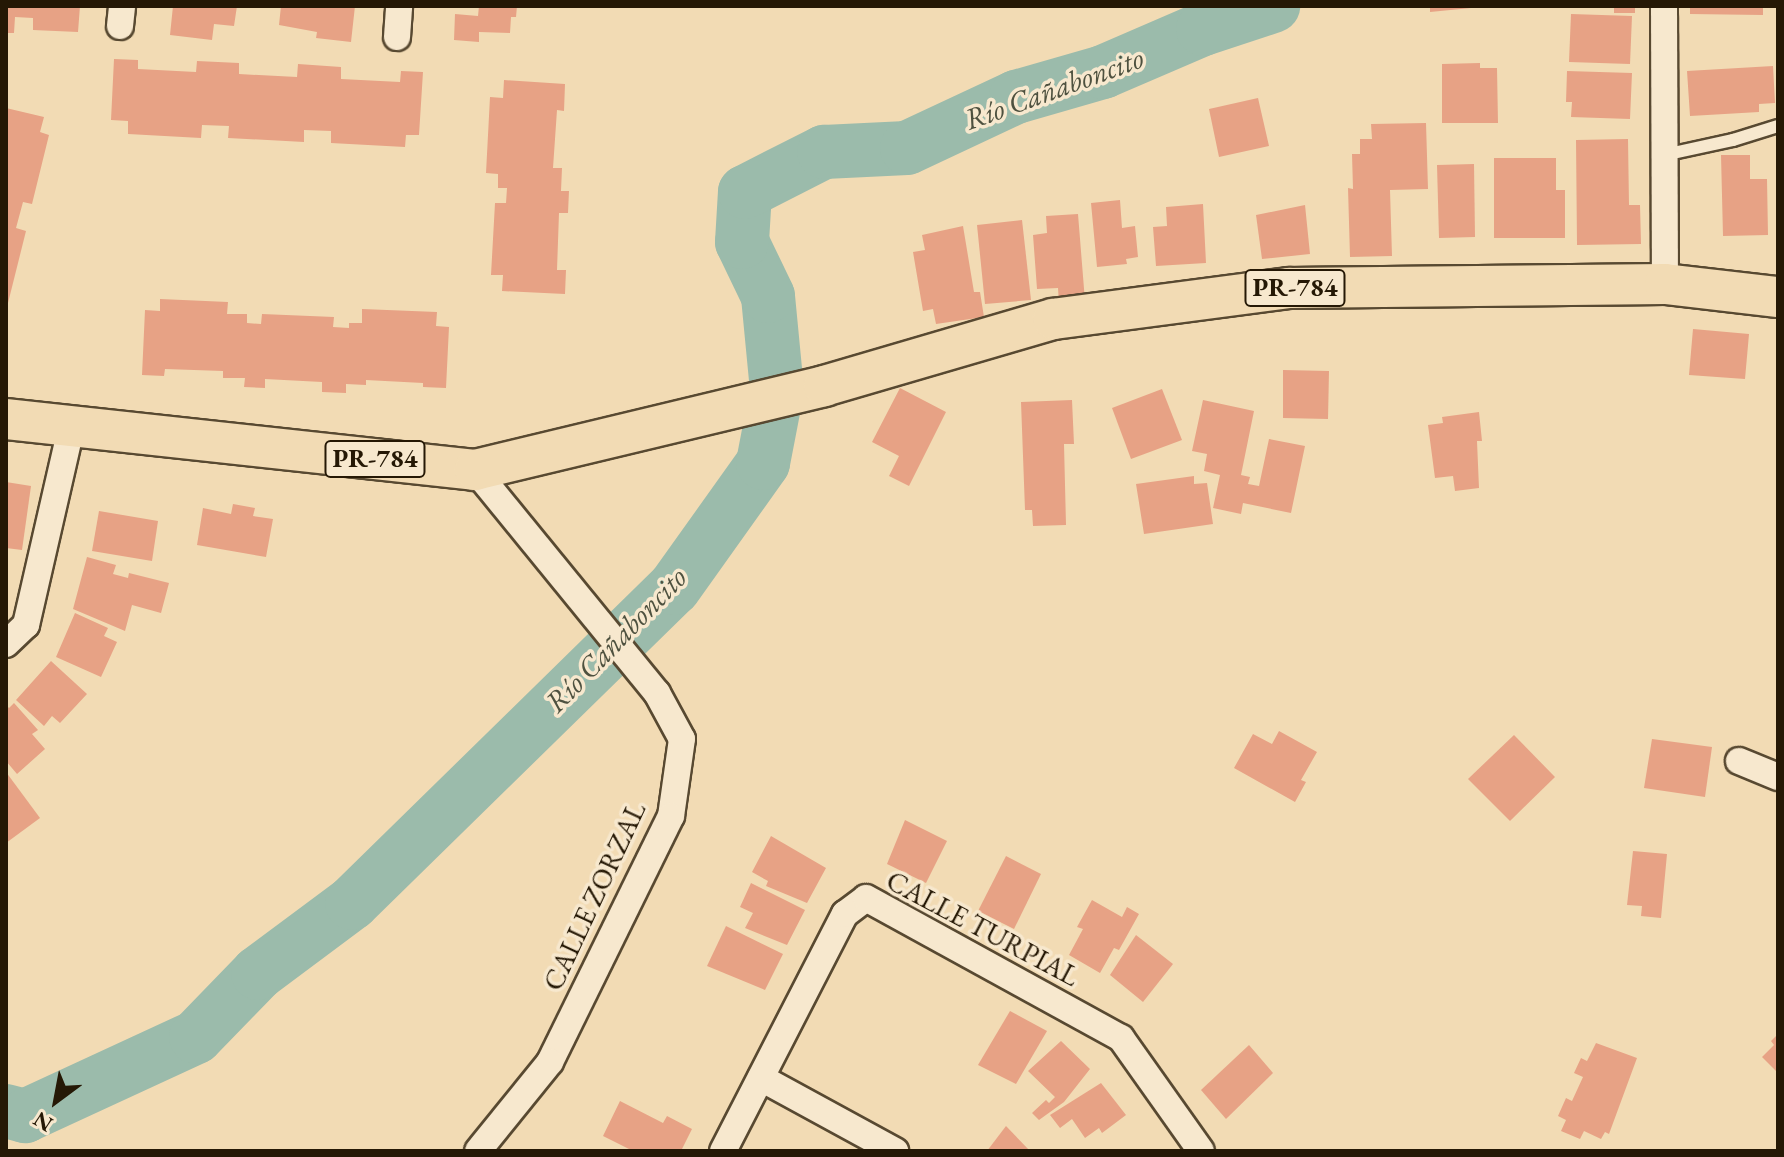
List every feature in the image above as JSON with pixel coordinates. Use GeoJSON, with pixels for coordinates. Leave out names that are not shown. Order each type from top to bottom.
{"type":"FeatureCollection","features":[{"type":"Feature","properties":{"kind":"main road","name":"PR-784"},"geometry":{"type":"LineString","coordinates":[[6,419],[475,470],[824,386],[1053,319],[1289,288],[1665,284],[1778,297]]}},
{"type":"Feature","properties":{"kind":"street"},"geometry":{"type":"LineString","coordinates":[[397,37],[399,6]]}},
{"type":"Feature","properties":{"kind":"street"},"geometry":{"type":"LineString","coordinates":[[1664,6],[1665,284]]}},
{"type":"Feature","properties":{"kind":"street"},"geometry":{"type":"LineString","coordinates":[[6,644],[26,625],[71,428]]}},
{"type":"Feature","properties":{"kind":"street","name":"CALLE ZORZAL"},"geometry":{"type":"LineString","coordinates":[[475,470],[657,693],[682,739],[671,816],[550,1062],[478,1151]]}},
{"type":"Feature","properties":{"kind":"street"},"geometry":{"type":"LineString","coordinates":[[1739,761],[1778,777]]}},
{"type":"Feature","properties":{"kind":"street","name":"CALLE TURPIAL"},"geometry":{"type":"LineString","coordinates":[[723,1151],[845,914],[866,898],[1121,1038],[1201,1151]]}},
{"type":"Feature","properties":{"kind":"street"},"geometry":{"type":"LineString","coordinates":[[761,1078],[895,1151]]}},
{"type":"Feature","properties":{"kind":"lane"},"geometry":{"type":"LineString","coordinates":[[1664,155],[1778,126]]}},
{"type":"Feature","properties":{"kind":"building"},"geometry":{"type":"Polygon","coordinates":[[[6,6],[80,6],[78,32],[33,30],[33,18],[15,17],[14,33],[6,33],[6,6]]]}},
{"type":"Feature","properties":{"kind":"building"},"geometry":{"type":"Polygon","coordinates":[[[173,6],[237,6],[234,26],[214,24],[212,40],[170,35],[173,6]]]}},
{"type":"Feature","properties":{"kind":"building"},"geometry":{"type":"Polygon","coordinates":[[[281,6],[355,6],[351,42],[316,38],[317,32],[279,25],[281,6]]]}},
{"type":"Feature","properties":{"kind":"building"},"geometry":{"type":"Polygon","coordinates":[[[479,6],[517,6],[516,17],[511,17],[510,33],[479,32],[479,42],[454,40],[455,14],[478,16],[479,6]]]}},
{"type":"Feature","properties":{"kind":"building"},"geometry":{"type":"Polygon","coordinates":[[[1430,6],[1471,6],[1471,8],[1430,12],[1430,6]]]}},
{"type":"Feature","properties":{"kind":"building"},"geometry":{"type":"Polygon","coordinates":[[[1614,6],[1635,6],[1635,13],[1614,13],[1614,6]]]}},
{"type":"Feature","properties":{"kind":"building"},"geometry":{"type":"Polygon","coordinates":[[[1690,6],[1763,6],[1763,15],[1690,14],[1690,6]]]}},
{"type":"Feature","properties":{"kind":"building"},"geometry":{"type":"Polygon","coordinates":[[[1571,14],[1632,16],[1630,64],[1569,62],[1571,14]]]}},
{"type":"Feature","properties":{"kind":"building"},"geometry":{"type":"Polygon","coordinates":[[[114,59],[138,60],[138,69],[196,72],[197,61],[239,63],[239,74],[297,77],[298,64],[341,67],[341,79],[400,82],[401,71],[423,72],[419,135],[406,135],[405,147],[331,143],[331,131],[304,130],[304,142],[228,138],[229,126],[202,125],[201,138],[128,134],[128,121],[111,120],[114,59]]]}},
{"type":"Feature","properties":{"kind":"building"},"geometry":{"type":"Polygon","coordinates":[[[1480,63],[1480,68],[1497,68],[1498,123],[1442,123],[1442,64],[1480,63]]]}},
{"type":"Feature","properties":{"kind":"building"},"geometry":{"type":"Polygon","coordinates":[[[1773,66],[1775,103],[1759,104],[1759,112],[1690,116],[1687,71],[1773,66]]]}},
{"type":"Feature","properties":{"kind":"building"},"geometry":{"type":"Polygon","coordinates":[[[1567,71],[1632,73],[1630,119],[1571,117],[1572,102],[1566,102],[1567,71]]]}},
{"type":"Feature","properties":{"kind":"building"},"geometry":{"type":"Polygon","coordinates":[[[504,80],[565,84],[564,111],[557,110],[553,168],[562,168],[561,191],[569,191],[568,213],[559,213],[557,270],[566,270],[565,294],[502,291],[503,275],[491,275],[495,203],[506,203],[507,188],[498,188],[498,174],[486,173],[490,97],[503,98],[504,80]]]}},
{"type":"Feature","properties":{"kind":"building"},"geometry":{"type":"Polygon","coordinates":[[[1258,98],[1269,146],[1219,157],[1209,109],[1258,98]]]}},
{"type":"Feature","properties":{"kind":"building"},"geometry":{"type":"Polygon","coordinates":[[[6,108],[44,117],[40,132],[49,135],[32,204],[23,202],[16,228],[26,231],[7,307],[6,108]]]}},
{"type":"Feature","properties":{"kind":"building"},"geometry":{"type":"Polygon","coordinates":[[[1426,123],[1428,189],[1390,190],[1392,256],[1350,257],[1348,188],[1353,189],[1352,154],[1360,154],[1360,139],[1372,139],[1371,124],[1426,123]]]}},
{"type":"Feature","properties":{"kind":"building"},"geometry":{"type":"Polygon","coordinates":[[[1628,139],[1629,205],[1640,205],[1641,244],[1577,245],[1576,140],[1628,139]]]}},
{"type":"Feature","properties":{"kind":"building"},"geometry":{"type":"Polygon","coordinates":[[[1721,155],[1750,155],[1750,179],[1767,179],[1768,235],[1723,236],[1721,155]]]}},
{"type":"Feature","properties":{"kind":"building"},"geometry":{"type":"Polygon","coordinates":[[[1494,158],[1556,158],[1556,190],[1565,190],[1565,238],[1494,238],[1494,158]]]}},
{"type":"Feature","properties":{"kind":"building"},"geometry":{"type":"Polygon","coordinates":[[[1474,164],[1475,237],[1439,238],[1437,165],[1474,164]]]}},
{"type":"Feature","properties":{"kind":"building"},"geometry":{"type":"Polygon","coordinates":[[[1120,200],[1122,228],[1135,226],[1138,257],[1126,259],[1127,264],[1097,267],[1091,203],[1120,200]]]}},
{"type":"Feature","properties":{"kind":"building"},"geometry":{"type":"Polygon","coordinates":[[[1203,204],[1206,263],[1156,266],[1153,227],[1167,226],[1166,207],[1203,204]]]}},
{"type":"Feature","properties":{"kind":"building"},"geometry":{"type":"Polygon","coordinates":[[[1305,205],[1310,254],[1262,259],[1256,215],[1305,205]]]}},
{"type":"Feature","properties":{"kind":"building"},"geometry":{"type":"Polygon","coordinates":[[[1078,214],[1085,301],[1059,303],[1058,288],[1037,289],[1033,235],[1047,233],[1046,216],[1078,214]]]}},
{"type":"Feature","properties":{"kind":"building"},"geometry":{"type":"Polygon","coordinates":[[[1022,220],[1031,300],[985,304],[977,225],[1022,220]]]}},
{"type":"Feature","properties":{"kind":"building"},"geometry":{"type":"Polygon","coordinates":[[[963,226],[974,292],[980,292],[984,317],[936,324],[933,309],[923,311],[913,252],[925,250],[922,235],[963,226]]]}},
{"type":"Feature","properties":{"kind":"building"},"geometry":{"type":"Polygon","coordinates":[[[160,299],[228,302],[227,314],[247,314],[247,323],[261,324],[262,314],[334,317],[333,327],[349,328],[349,323],[362,323],[362,309],[437,312],[436,326],[449,327],[446,388],[423,387],[423,383],[366,380],[366,385],[346,384],[346,393],[322,392],[322,382],[265,379],[265,388],[244,387],[245,378],[223,378],[223,371],[165,369],[164,376],[142,375],[145,310],[160,311],[160,299]]]}},
{"type":"Feature","properties":{"kind":"building"},"geometry":{"type":"Polygon","coordinates":[[[1693,329],[1749,334],[1745,379],[1689,375],[1693,329]]]}},
{"type":"Feature","properties":{"kind":"building"},"geometry":{"type":"Polygon","coordinates":[[[1283,370],[1329,371],[1328,419],[1283,418],[1283,370]]]}},
{"type":"Feature","properties":{"kind":"building"},"geometry":{"type":"Polygon","coordinates":[[[900,388],[946,412],[909,486],[889,476],[899,456],[872,442],[900,388]]]}},
{"type":"Feature","properties":{"kind":"building"},"geometry":{"type":"Polygon","coordinates":[[[1162,389],[1182,440],[1131,459],[1112,408],[1162,389]]]}},
{"type":"Feature","properties":{"kind":"building"},"geometry":{"type":"Polygon","coordinates":[[[1072,400],[1074,444],[1064,444],[1066,525],[1033,526],[1032,510],[1025,510],[1021,402],[1072,400]]]}},
{"type":"Feature","properties":{"kind":"building"},"geometry":{"type":"Polygon","coordinates":[[[1203,400],[1254,411],[1241,475],[1250,477],[1248,484],[1259,486],[1269,439],[1305,446],[1291,513],[1243,503],[1241,514],[1213,508],[1220,475],[1204,471],[1207,454],[1192,451],[1203,400]]]}},
{"type":"Feature","properties":{"kind":"building"},"geometry":{"type":"Polygon","coordinates":[[[1479,412],[1482,441],[1477,441],[1479,488],[1455,491],[1453,476],[1435,478],[1428,425],[1443,423],[1442,417],[1479,412]]]}},
{"type":"Feature","properties":{"kind":"building"},"geometry":{"type":"Polygon","coordinates":[[[1194,476],[1194,484],[1207,483],[1213,524],[1144,534],[1136,484],[1194,476]]]}},
{"type":"Feature","properties":{"kind":"building"},"geometry":{"type":"Polygon","coordinates":[[[6,482],[31,486],[22,550],[6,548],[6,482]]]}},
{"type":"Feature","properties":{"kind":"building"},"geometry":{"type":"Polygon","coordinates":[[[233,504],[255,508],[253,516],[273,519],[266,557],[197,545],[203,508],[231,514],[233,504]]]}},
{"type":"Feature","properties":{"kind":"building"},"geometry":{"type":"Polygon","coordinates":[[[99,511],[158,521],[152,561],[92,551],[99,511]]]}},
{"type":"Feature","properties":{"kind":"building"},"geometry":{"type":"Polygon","coordinates":[[[87,557],[116,565],[113,574],[128,578],[129,573],[169,583],[161,613],[132,605],[125,631],[73,609],[87,557]]]}},
{"type":"Feature","properties":{"kind":"building"},"geometry":{"type":"Polygon","coordinates":[[[75,613],[108,628],[104,636],[117,642],[101,677],[56,657],[75,613]]]}},
{"type":"Feature","properties":{"kind":"building"},"geometry":{"type":"Polygon","coordinates":[[[51,661],[87,694],[60,723],[52,716],[44,726],[16,700],[51,661]]]}},
{"type":"Feature","properties":{"kind":"building"},"geometry":{"type":"Polygon","coordinates":[[[14,703],[38,730],[32,734],[45,749],[17,774],[6,761],[6,705],[9,708],[14,703]]]}},
{"type":"Feature","properties":{"kind":"building"},"geometry":{"type":"Polygon","coordinates":[[[1279,731],[1317,752],[1301,780],[1306,782],[1295,802],[1234,768],[1253,734],[1272,744],[1279,731]]]}},
{"type":"Feature","properties":{"kind":"building"},"geometry":{"type":"Polygon","coordinates":[[[1514,735],[1555,777],[1510,821],[1468,779],[1514,735]]]}},
{"type":"Feature","properties":{"kind":"building"},"geometry":{"type":"Polygon","coordinates":[[[1652,739],[1712,747],[1705,797],[1644,788],[1652,739]]]}},
{"type":"Feature","properties":{"kind":"building"},"geometry":{"type":"Polygon","coordinates":[[[6,772],[40,818],[6,843],[6,772]]]}},
{"type":"Feature","properties":{"kind":"building"},"geometry":{"type":"Polygon","coordinates":[[[905,820],[947,841],[926,883],[887,864],[905,820]]]}},
{"type":"Feature","properties":{"kind":"building"},"geometry":{"type":"Polygon","coordinates":[[[771,836],[826,868],[807,903],[766,886],[768,881],[752,872],[771,836]]]}},
{"type":"Feature","properties":{"kind":"building"},"geometry":{"type":"Polygon","coordinates":[[[1633,851],[1667,854],[1661,918],[1641,916],[1642,906],[1627,905],[1633,851]]]}},
{"type":"Feature","properties":{"kind":"building"},"geometry":{"type":"Polygon","coordinates":[[[1006,856],[1041,874],[1014,929],[978,911],[1006,856]]]}},
{"type":"Feature","properties":{"kind":"building"},"geometry":{"type":"Polygon","coordinates":[[[751,883],[805,910],[787,945],[745,928],[753,913],[740,907],[751,883]]]}},
{"type":"Feature","properties":{"kind":"building"},"geometry":{"type":"Polygon","coordinates":[[[1092,900],[1122,917],[1127,907],[1139,914],[1119,950],[1114,948],[1100,973],[1069,955],[1083,929],[1077,927],[1092,900]]]}},
{"type":"Feature","properties":{"kind":"building"},"geometry":{"type":"Polygon","coordinates":[[[726,926],[783,954],[765,990],[707,966],[726,926]]]}},
{"type":"Feature","properties":{"kind":"building"},"geometry":{"type":"Polygon","coordinates":[[[1136,935],[1173,964],[1143,1002],[1110,975],[1136,935]]]}},
{"type":"Feature","properties":{"kind":"building"},"geometry":{"type":"Polygon","coordinates":[[[1010,1011],[1047,1031],[1016,1084],[978,1065],[1010,1011]]]}},
{"type":"Feature","properties":{"kind":"building"},"geometry":{"type":"Polygon","coordinates":[[[1778,1034],[1778,1073],[1762,1057],[1774,1045],[1771,1041],[1778,1034]]]}},
{"type":"Feature","properties":{"kind":"building"},"geometry":{"type":"Polygon","coordinates":[[[1061,1041],[1090,1069],[1064,1102],[1039,1120],[1032,1113],[1046,1100],[1049,1103],[1055,1097],[1028,1071],[1061,1041]]]}},
{"type":"Feature","properties":{"kind":"building"},"geometry":{"type":"Polygon","coordinates":[[[1596,1043],[1637,1058],[1609,1134],[1605,1132],[1601,1139],[1584,1131],[1580,1139],[1561,1131],[1566,1120],[1558,1116],[1566,1098],[1572,1101],[1583,1077],[1574,1073],[1581,1058],[1587,1061],[1596,1043]]]}},
{"type":"Feature","properties":{"kind":"building"},"geometry":{"type":"Polygon","coordinates":[[[1249,1045],[1273,1073],[1226,1119],[1201,1090],[1249,1045]]]}},
{"type":"Feature","properties":{"kind":"building"},"geometry":{"type":"Polygon","coordinates":[[[1101,1083],[1126,1115],[1102,1133],[1099,1128],[1085,1138],[1072,1119],[1060,1128],[1050,1115],[1101,1083]]]}},
{"type":"Feature","properties":{"kind":"building"},"geometry":{"type":"Polygon","coordinates":[[[620,1101],[663,1123],[667,1116],[692,1129],[681,1151],[633,1151],[603,1136],[620,1101]]]}},
{"type":"Feature","properties":{"kind":"building"},"geometry":{"type":"Polygon","coordinates":[[[1006,1126],[1030,1151],[987,1151],[1006,1126]]]}},
{"type":"Feature","properties":{"kind":"waterway","name":"Río Cañaboncito"},"geometry":{"type":"LineString","coordinates":[[6,1111],[25,1116],[196,1037],[258,973],[352,903],[674,588],[763,463],[777,390],[768,296],[742,242],[745,192],[824,152],[907,148],[1016,97],[1103,72],[1203,29],[1273,6]]}}]}
